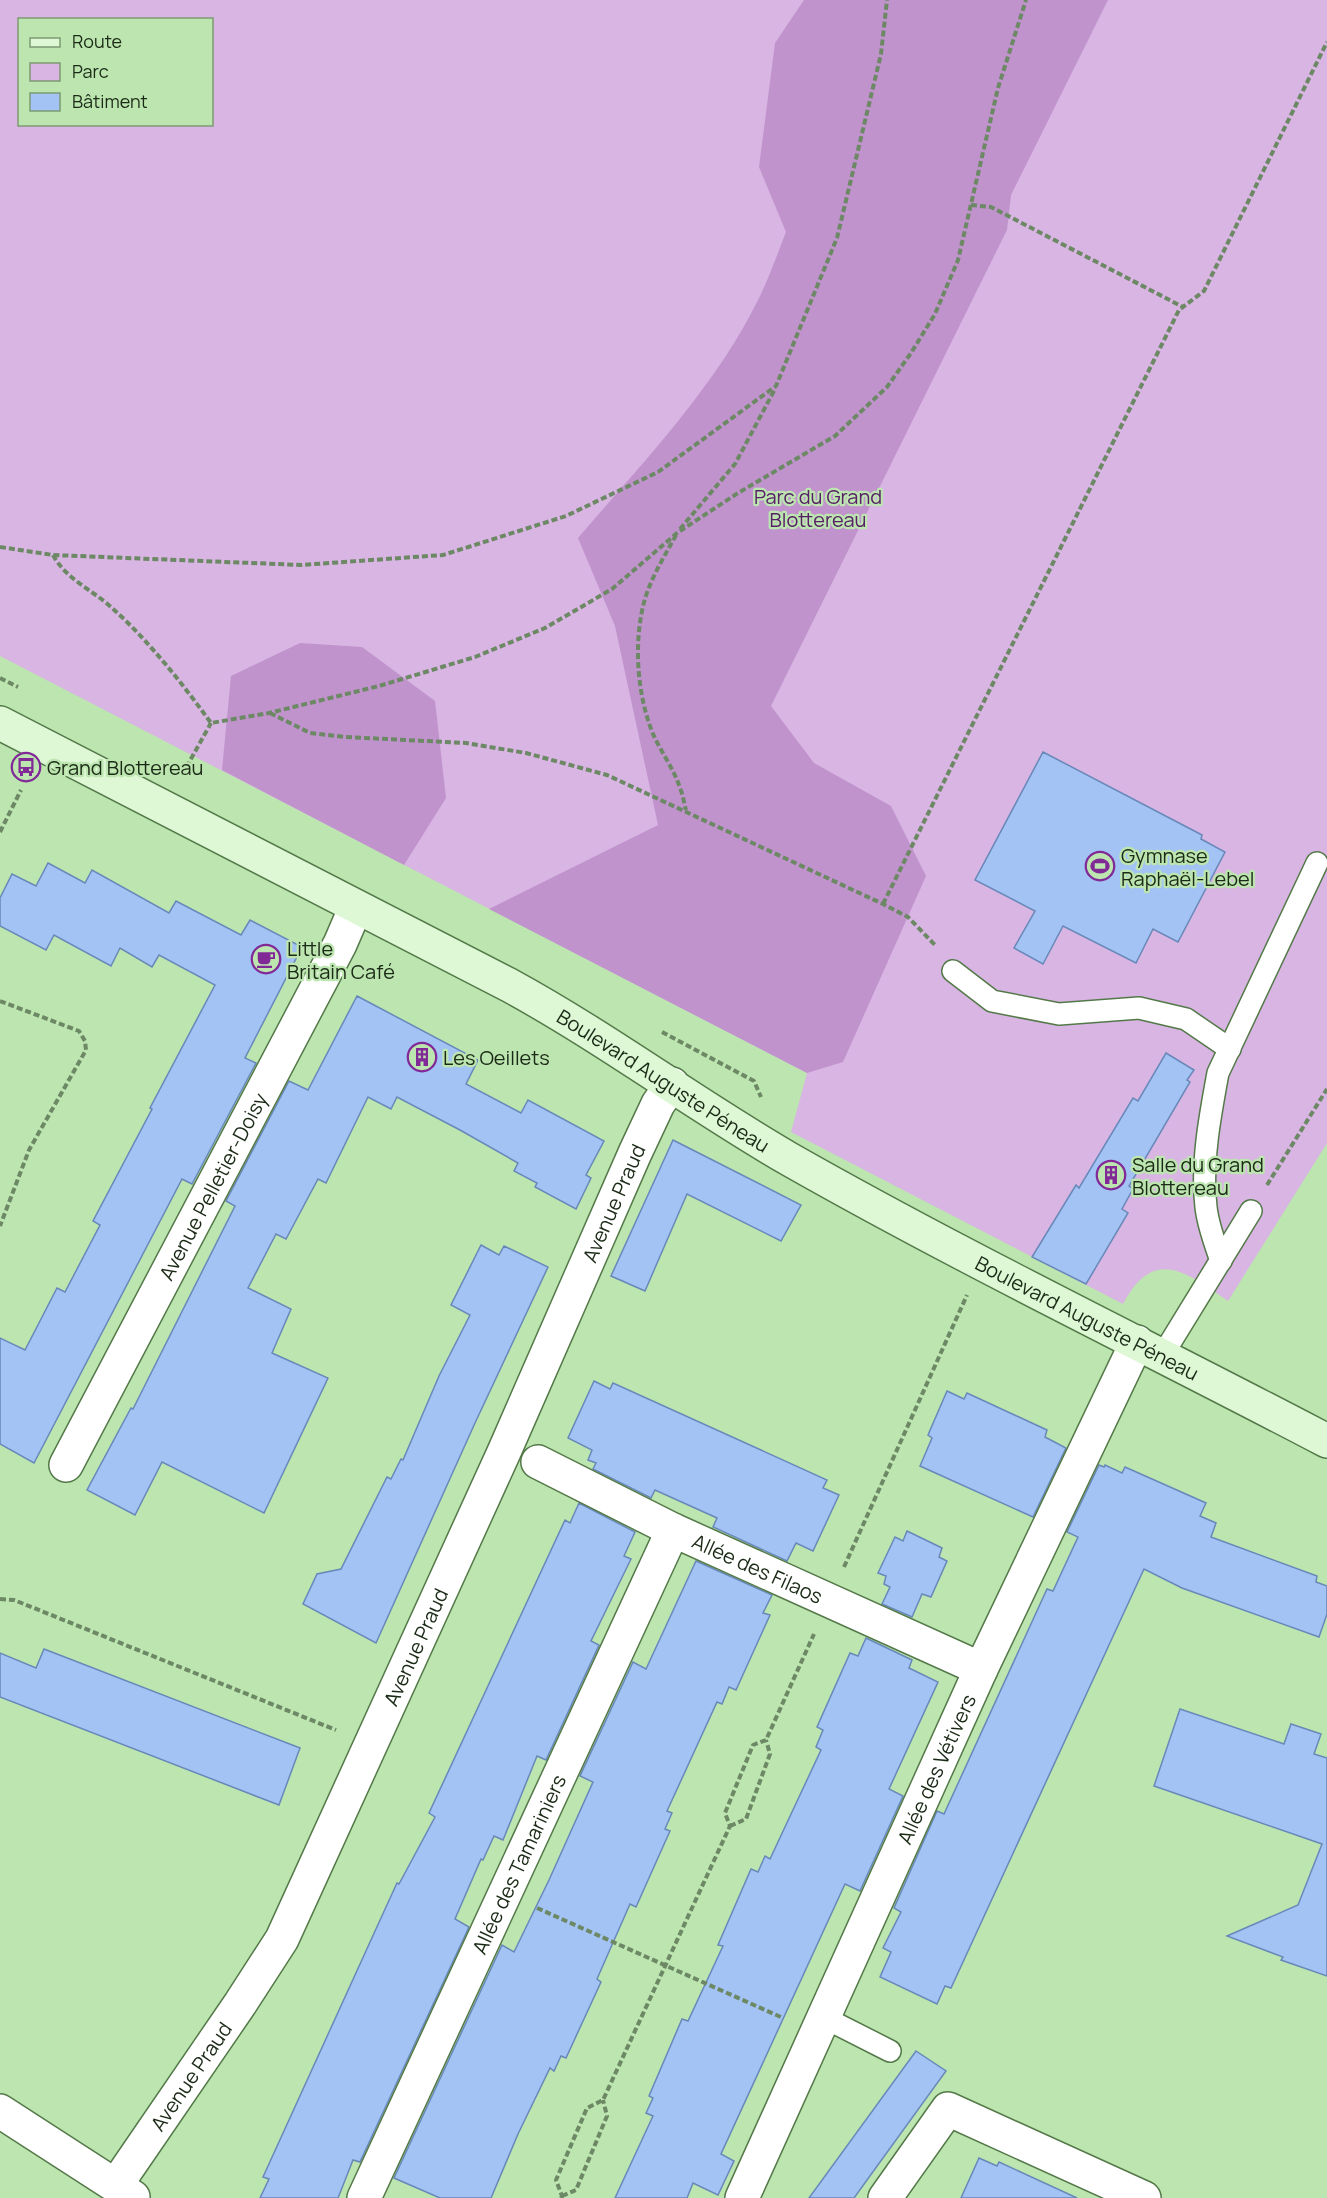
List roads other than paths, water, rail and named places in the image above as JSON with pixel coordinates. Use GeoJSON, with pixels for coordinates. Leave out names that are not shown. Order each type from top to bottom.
{"type":"FeatureCollection","features":[{"type":"Feature","properties":{"kind":"street","name":"Boulevard Auguste Péneau"},"geometry":{"type":"LineString","coordinates":[[0,723],[562,1014],[672,1084],[705,1108],[862,1199],[1327,1441]]}},
{"type":"Feature","properties":{"kind":"street","name":"Avenue Pelletier-Doisy"},"geometry":{"type":"LineString","coordinates":[[66,1464],[340,944],[356,907]]}},
{"type":"Feature","properties":{"kind":"street","name":"Avenue Praud"},"geometry":{"type":"LineString","coordinates":[[0,2111],[125,2192],[282,1939],[504,1452],[635,1153],[658,1104],[672,1084]]}},
{"type":"Feature","properties":{"kind":"street","name":"Allée des Vétivers"},"geometry":{"type":"LineString","coordinates":[[742,2198],[981,1669],[1149,1349]]}},
{"type":"Feature","properties":{"kind":"street","name":"Allée des Filaos"},"geometry":{"type":"LineString","coordinates":[[538,1462],[673,1530],[981,1669]]}},
{"type":"Feature","properties":{"kind":"street","name":"Allée des Tamariniers"},"geometry":{"type":"LineString","coordinates":[[364,2198],[673,1530]]}},
{"type":"Feature","properties":{"kind":"street"},"geometry":{"type":"LineString","coordinates":[[885,2198],[948,2109],[1143,2198]]}},
{"type":"Feature","properties":{"kind":"lane"},"geometry":{"type":"LineString","coordinates":[[1221,1261],[1210,1229],[1204,1181],[1218,1073],[1317,863]]}},
{"type":"Feature","properties":{"kind":"lane"},"geometry":{"type":"LineString","coordinates":[[953,971],[992,1001],[1059,1014],[1139,1008],[1186,1019],[1230,1048]]}},
{"type":"Feature","properties":{"kind":"lane"},"geometry":{"type":"LineString","coordinates":[[1149,1349],[1221,1261],[1251,1211]]}},
{"type":"Feature","properties":{"kind":"lane"},"geometry":{"type":"LineString","coordinates":[[820,2025],[891,2051]]}},
{"type":"Feature","properties":{"kind":"place","name":"Grand Blottereau"},"geometry":{"type":"Point","coordinates":[26,767]}},
{"type":"Feature","properties":{"kind":"place","name":"Gymnase Raphaël-Lebel"},"geometry":{"type":"Point","coordinates":[1100,866]}},
{"type":"Feature","properties":{"kind":"place","name":"Little Britain Café"},"geometry":{"type":"Point","coordinates":[266,959]}},
{"type":"Feature","properties":{"kind":"place","name":"Les Oeillets"},"geometry":{"type":"Point","coordinates":[422,1057]}},
{"type":"Feature","properties":{"kind":"place","name":"Salle du Grand Blottereau"},"geometry":{"type":"Point","coordinates":[1111,1175]}},
{"type":"Feature","properties":{"kind":"park label","name":"Parc du Grand Blottereau"},"geometry":{"type":"Point","coordinates":[818,508]}}]}
